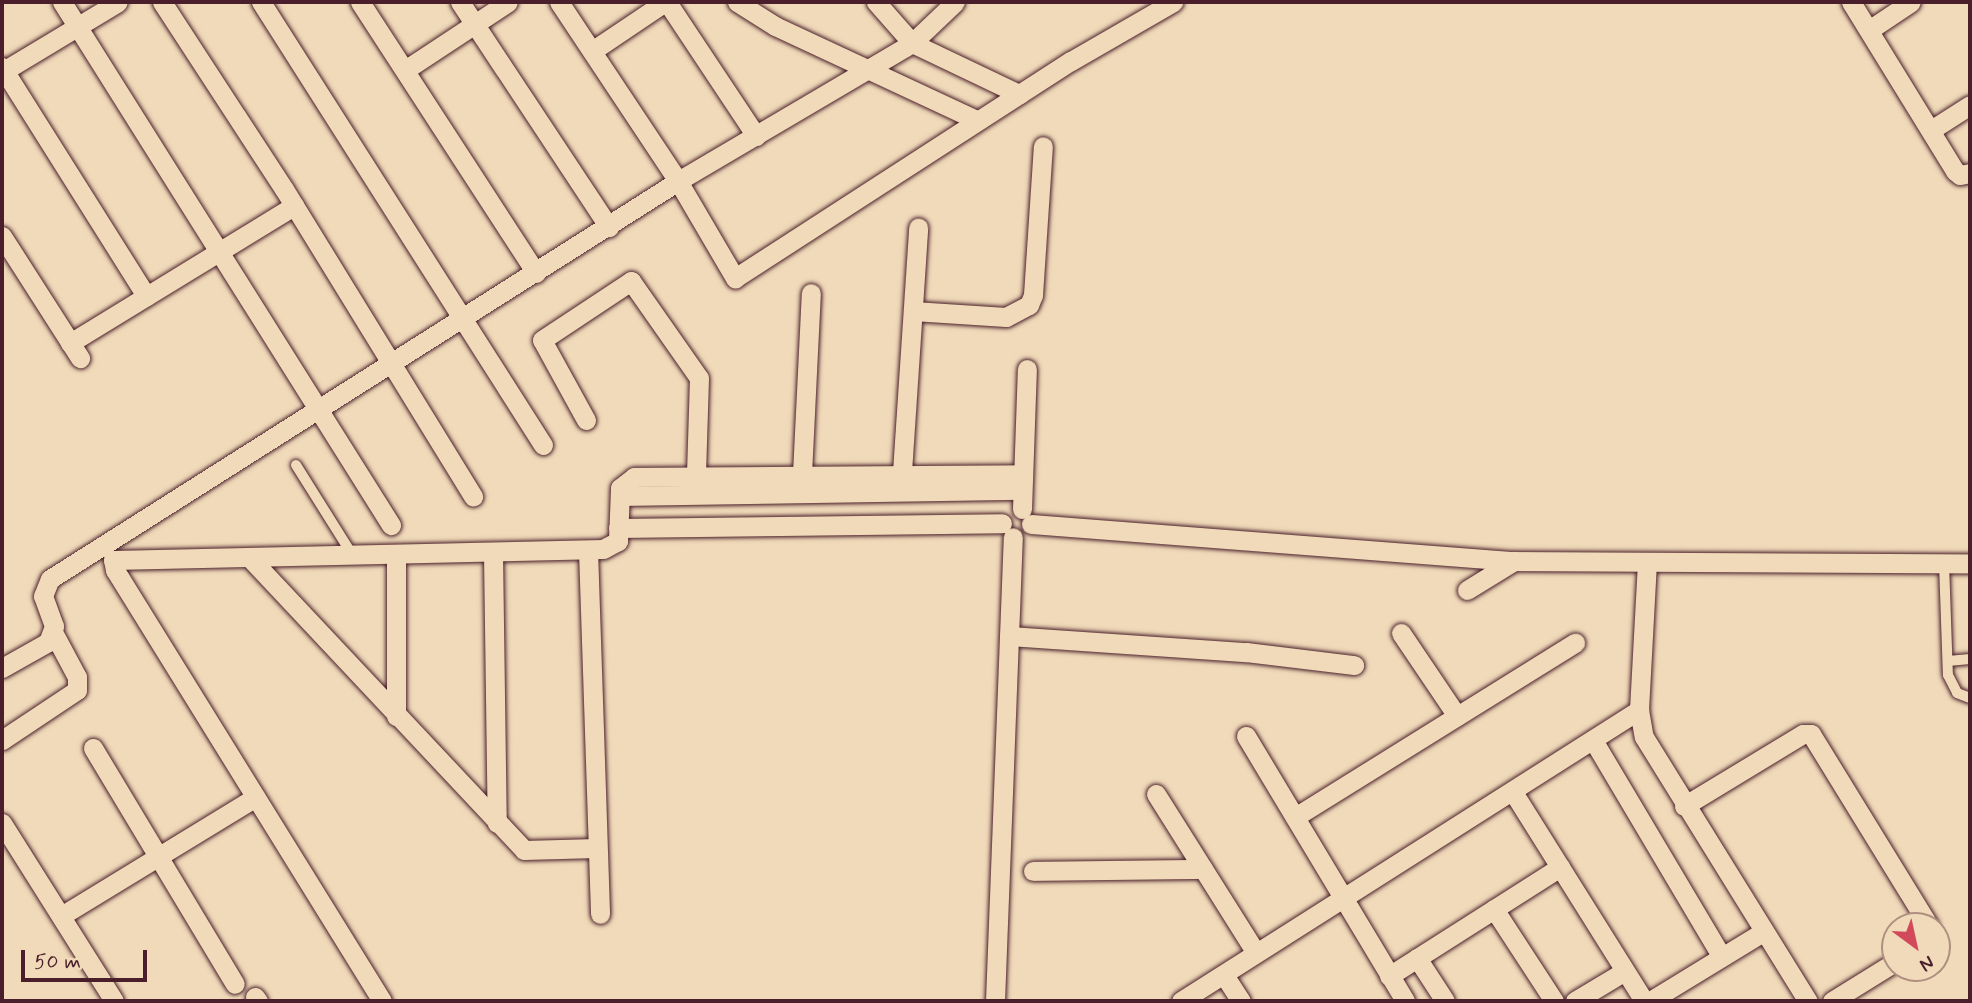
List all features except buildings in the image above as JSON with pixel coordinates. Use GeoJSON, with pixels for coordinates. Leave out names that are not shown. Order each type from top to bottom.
{"type":"FeatureCollection","features":[{"type":"Feature","properties":{"kind":"street"},"geometry":{"type":"LineString","coordinates":[[62,2],[390,525]]}},
{"type":"Feature","properties":{"kind":"street"},"geometry":{"type":"LineString","coordinates":[[118,2],[3,70],[146,296]]}},
{"type":"Feature","properties":{"kind":"street"},"geometry":{"type":"LineString","coordinates":[[162,2],[294,206],[473,496]]}},
{"type":"Feature","properties":{"kind":"street"},"geometry":{"type":"LineString","coordinates":[[261,2],[543,445]]}},
{"type":"Feature","properties":{"kind":"street"},"geometry":{"type":"LineString","coordinates":[[359,2],[536,273]]}},
{"type":"Feature","properties":{"kind":"street"},"geometry":{"type":"LineString","coordinates":[[460,2],[608,227]]}},
{"type":"Feature","properties":{"kind":"street"},"geometry":{"type":"LineString","coordinates":[[405,70],[508,2]]}},
{"type":"Feature","properties":{"kind":"street"},"geometry":{"type":"LineString","coordinates":[[559,2],[678,180],[728,272],[739,277],[1019,94],[1138,9],[1172,2]]}},
{"type":"Feature","properties":{"kind":"street"},"geometry":{"type":"LineString","coordinates":[[592,51],[666,2],[756,136]]}},
{"type":"Feature","properties":{"kind":"street"},"geometry":{"type":"LineString","coordinates":[[737,2],[775,26],[977,120]]}},
{"type":"Feature","properties":{"kind":"street"},"geometry":{"type":"LineString","coordinates":[[876,2],[912,43],[1019,94]]}},
{"type":"Feature","properties":{"kind":"street"},"geometry":{"type":"LineString","coordinates":[[2,740],[77,690],[77,677],[53,632],[43,596],[50,579],[390,361],[536,273],[678,180],[912,43],[955,2]]}},
{"type":"Feature","properties":{"kind":"street"},"geometry":{"type":"LineString","coordinates":[[1851,2],[1955,171],[1964,176],[1970,173]]}},
{"type":"Feature","properties":{"kind":"street"},"geometry":{"type":"LineString","coordinates":[[1869,30],[1911,2]]}},
{"type":"Feature","properties":{"kind":"street"},"geometry":{"type":"LineString","coordinates":[[1931,130],[1970,105]]}},
{"type":"Feature","properties":{"kind":"street"},"geometry":{"type":"LineString","coordinates":[[913,311],[1006,317],[1029,305],[1033,295],[1044,146]]}},
{"type":"Feature","properties":{"kind":"street"},"geometry":{"type":"LineString","coordinates":[[2,236],[75,351],[146,296],[294,206]]}},
{"type":"Feature","properties":{"kind":"street"},"geometry":{"type":"LineString","coordinates":[[902,472],[918,228]]}},
{"type":"Feature","properties":{"kind":"street"},"geometry":{"type":"LineString","coordinates":[[586,420],[542,340],[631,281],[699,378],[696,476]]}},
{"type":"Feature","properties":{"kind":"street"},"geometry":{"type":"LineString","coordinates":[[802,474],[811,293]]}},
{"type":"Feature","properties":{"kind":"street"},"geometry":{"type":"LineString","coordinates":[[618,528],[1028,532],[1025,499],[1027,369]]}},
{"type":"Feature","properties":{"kind":"street"},"geometry":{"type":"LineString","coordinates":[[382,1001],[112,563],[116,558],[353,557],[588,550],[614,545],[620,496],[628,479],[902,472],[1025,499],[1514,561],[1970,563]]}},
{"type":"Feature","properties":{"kind":"street"},"geometry":{"type":"LineString","coordinates":[[620,496],[1025,499]]}},
{"type":"Feature","properties":{"kind":"street"},"geometry":{"type":"LineString","coordinates":[[995,1001],[1009,636],[1008,530]]}},
{"type":"Feature","properties":{"kind":"street"},"geometry":{"type":"LineString","coordinates":[[588,550],[600,914]]}},
{"type":"Feature","properties":{"kind":"street"},"geometry":{"type":"LineString","coordinates":[[493,553],[497,823]]}},
{"type":"Feature","properties":{"kind":"street"},"geometry":{"type":"LineString","coordinates":[[396,716],[397,556]]}},
{"type":"Feature","properties":{"kind":"street"},"geometry":{"type":"LineString","coordinates":[[249,557],[518,845],[532,852],[597,848]]}},
{"type":"Feature","properties":{"kind":"street"},"geometry":{"type":"LineString","coordinates":[[1467,590],[1514,561]]}},
{"type":"Feature","properties":{"kind":"street"},"geometry":{"type":"LineString","coordinates":[[1647,562],[1639,710],[1648,747],[1762,932],[1808,1001]]}},
{"type":"Feature","properties":{"kind":"street"},"geometry":{"type":"LineString","coordinates":[[2,668],[48,642],[53,632]]}},
{"type":"Feature","properties":{"kind":"street"},"geometry":{"type":"LineString","coordinates":[[1401,633],[1457,716]]}},
{"type":"Feature","properties":{"kind":"street"},"geometry":{"type":"LineString","coordinates":[[1009,636],[1246,652],[1353,664]]}},
{"type":"Feature","properties":{"kind":"street"},"geometry":{"type":"LineString","coordinates":[[1295,817],[1575,643]]}},
{"type":"Feature","properties":{"kind":"street"},"geometry":{"type":"LineString","coordinates":[[1181,1001],[1639,710]]}},
{"type":"Feature","properties":{"kind":"street"},"geometry":{"type":"LineString","coordinates":[[1684,806],[1803,734],[1811,734],[1920,912]]}},
{"type":"Feature","properties":{"kind":"street"},"geometry":{"type":"LineString","coordinates":[[1246,736],[1405,1001]]}},
{"type":"Feature","properties":{"kind":"street"},"geometry":{"type":"LineString","coordinates":[[1593,740],[1723,957]]}},
{"type":"Feature","properties":{"kind":"street"},"geometry":{"type":"LineString","coordinates":[[93,748],[235,984]]}},
{"type":"Feature","properties":{"kind":"street"},"geometry":{"type":"LineString","coordinates":[[1513,792],[1644,1001]]}},
{"type":"Feature","properties":{"kind":"street"},"geometry":{"type":"LineString","coordinates":[[1156,794],[1256,953]]}},
{"type":"Feature","properties":{"kind":"street"},"geometry":{"type":"LineString","coordinates":[[61,916],[256,797]]}},
{"type":"Feature","properties":{"kind":"street"},"geometry":{"type":"LineString","coordinates":[[2,823],[114,1001]]}},
{"type":"Feature","properties":{"kind":"street"},"geometry":{"type":"LineString","coordinates":[[1389,976],[1560,867]]}},
{"type":"Feature","properties":{"kind":"street"},"geometry":{"type":"LineString","coordinates":[[1033,871],[1203,869]]}},
{"type":"Feature","properties":{"kind":"street"},"geometry":{"type":"LineString","coordinates":[[1494,909],[1554,1001]]}},
{"type":"Feature","properties":{"kind":"street"},"geometry":{"type":"LineString","coordinates":[[1650,1001],[1762,932]]}},
{"type":"Feature","properties":{"kind":"street"},"geometry":{"type":"LineString","coordinates":[[1417,958],[1445,1001]]}},
{"type":"Feature","properties":{"kind":"street"},"geometry":{"type":"LineString","coordinates":[[1575,1001],[1625,971]]}},
{"type":"Feature","properties":{"kind":"street"},"geometry":{"type":"LineString","coordinates":[[1832,1001],[1881,971]]}},
{"type":"Feature","properties":{"kind":"street"},"geometry":{"type":"LineString","coordinates":[[1224,975],[1241,1001]]}},
{"type":"Feature","properties":{"kind":"lane"},"geometry":{"type":"LineString","coordinates":[[296,465],[353,557]]}},
{"type":"Feature","properties":{"kind":"lane"},"geometry":{"type":"LineString","coordinates":[[1944,563],[1951,684],[1957,693],[1970,698]]}},
{"type":"Feature","properties":{"kind":"lane"},"geometry":{"type":"LineString","coordinates":[[1948,661],[1970,659]]}}]}
